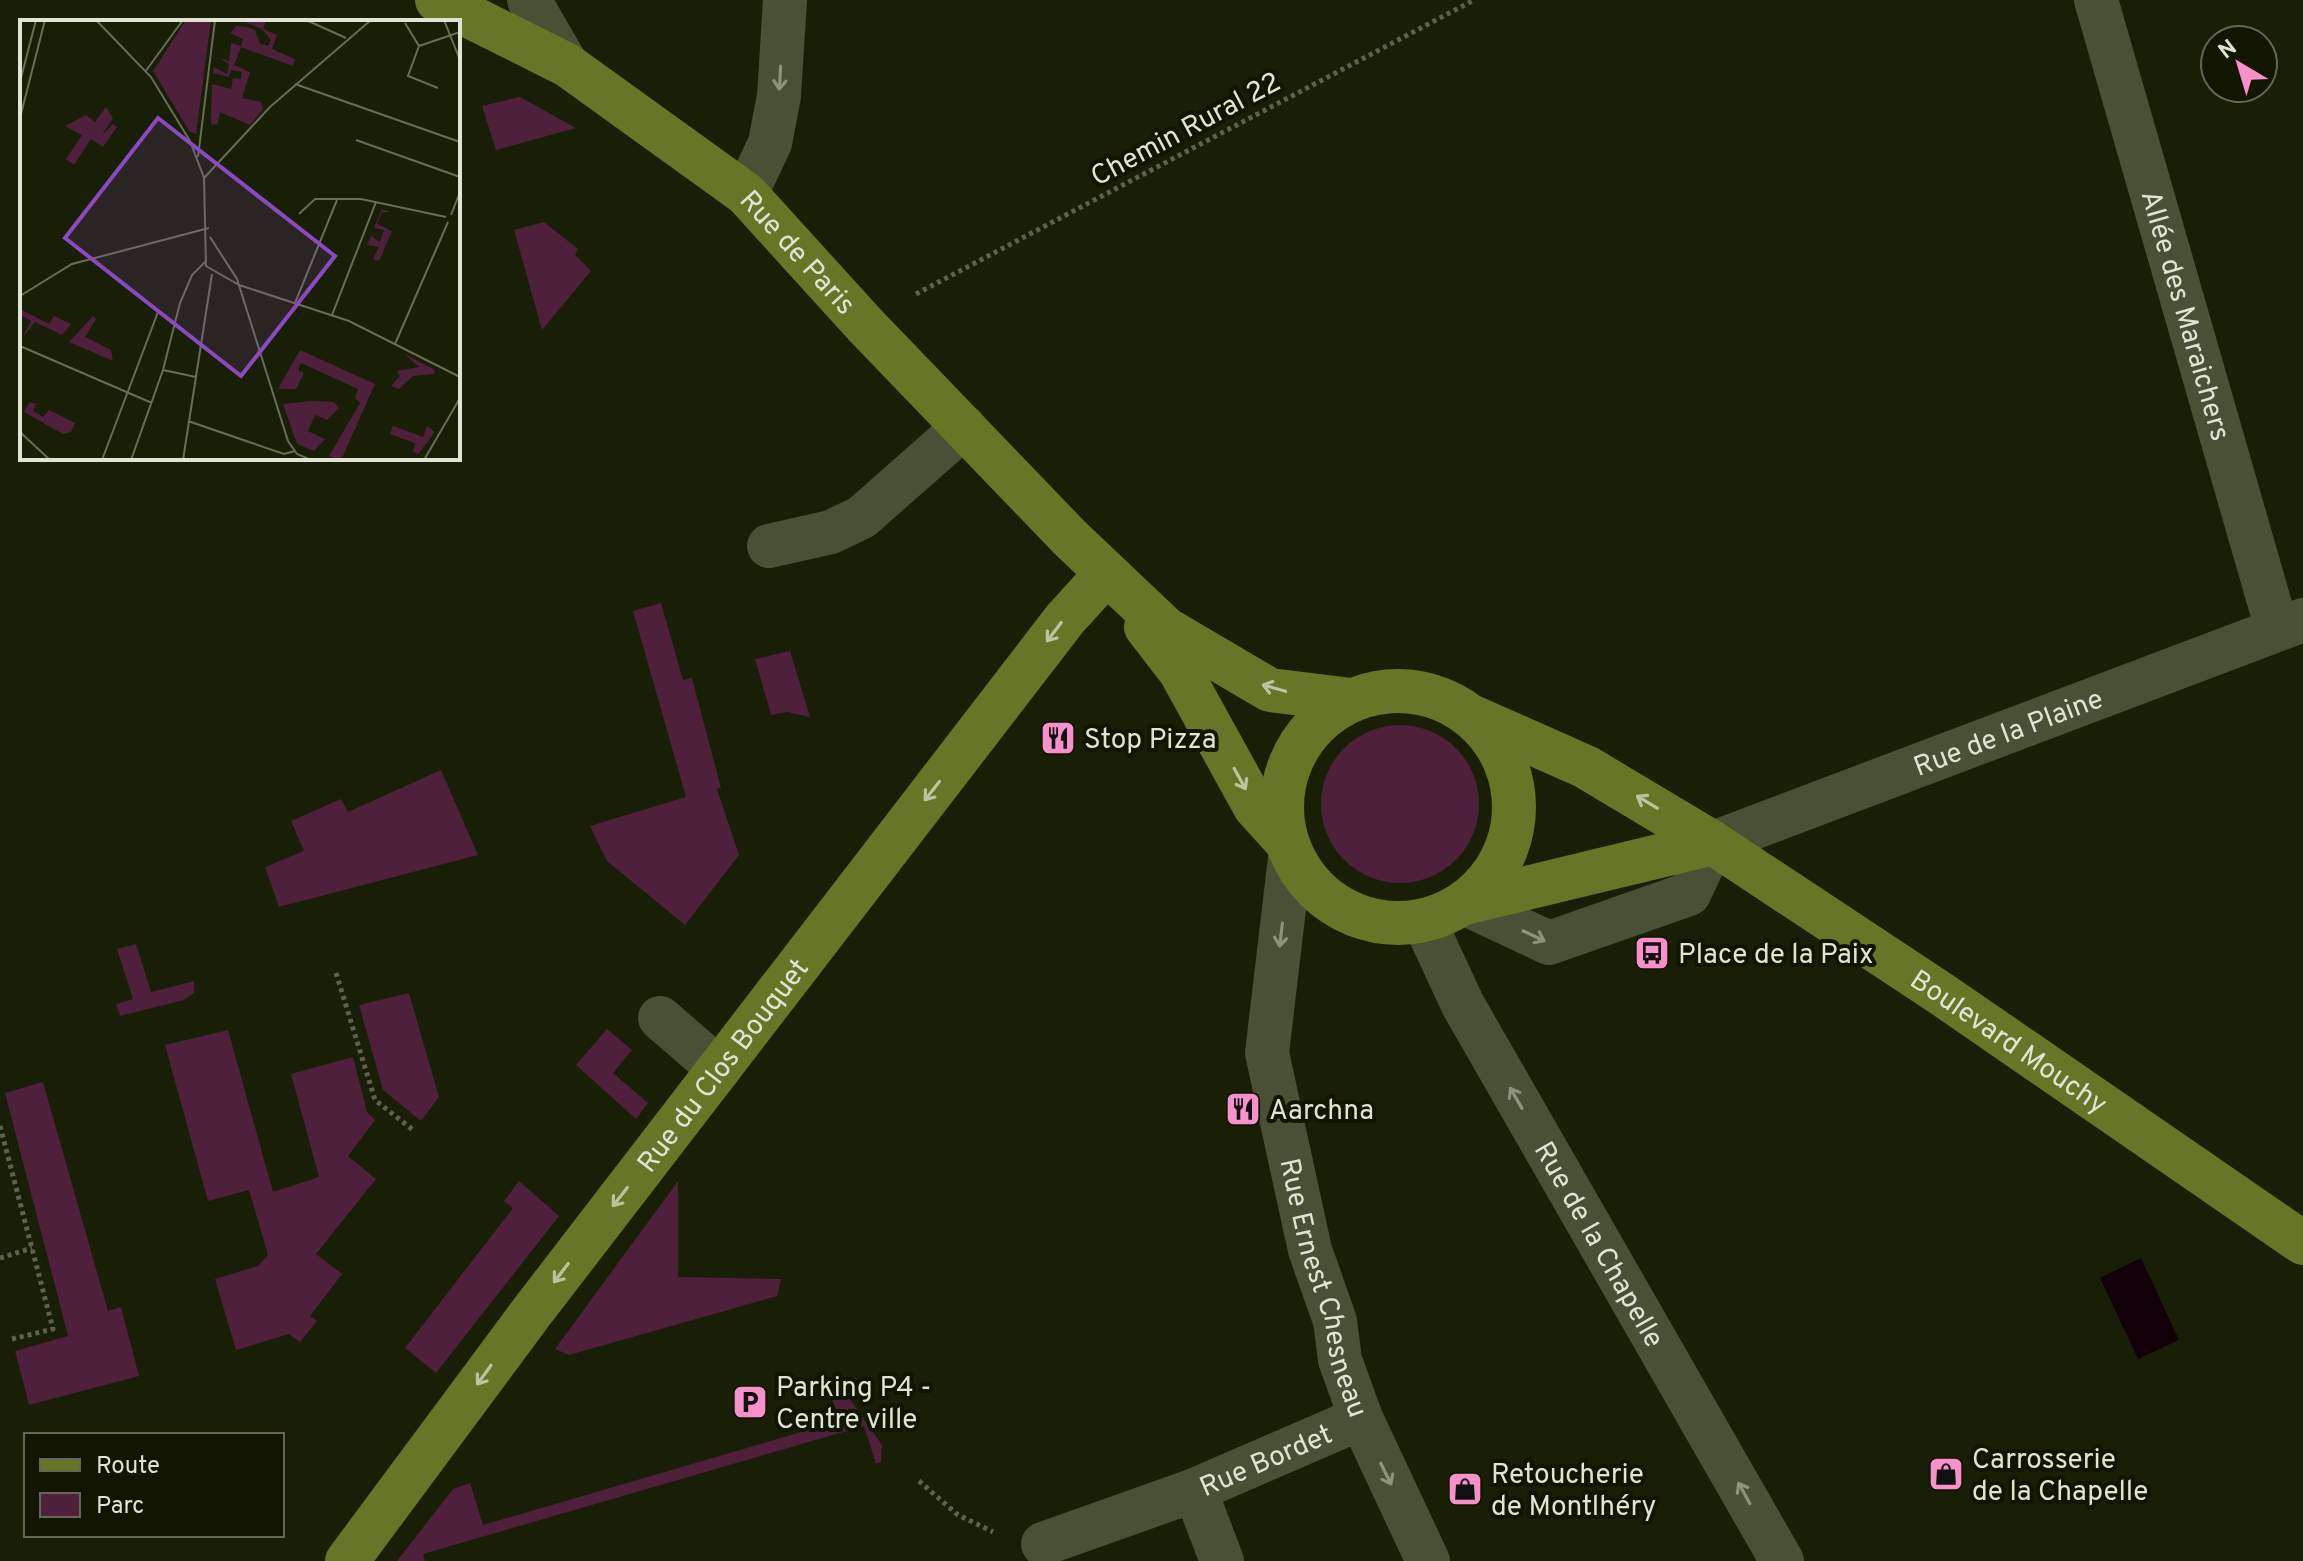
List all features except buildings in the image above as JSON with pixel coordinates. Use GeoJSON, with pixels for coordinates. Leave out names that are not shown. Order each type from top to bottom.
{"type":"FeatureCollection","features":[{"type":"Feature","properties":{"kind":"main road","name":"Rue de Paris"},"geometry":{"type":"LineString","coordinates":[[437,0],[567,65],[746,194],[964,427],[1106,574],[1166,629],[1270,690],[1351,700]]}},
{"type":"Feature","properties":{"kind":"main road","name":"Rue de Paris"},"geometry":{"type":"LineString","coordinates":[[1106,574],[1180,671],[1255,807],[1287,848]]}},
{"type":"Feature","properties":{"kind":"main road","name":"Rue du Clos Bouquet"},"geometry":{"type":"LineString","coordinates":[[347,1561],[1065,619],[1106,574]]}},
{"type":"Feature","properties":{"kind":"main road"},"geometry":{"type":"LineString","coordinates":[[1464,903],[1494,873],[1512,834],[1514,791],[1500,750],[1473,717],[1446,700],[1414,692],[1382,691],[1351,700],[1318,722],[1295,753],[1283,790],[1287,848],[1320,895],[1351,915],[1387,924],[1424,921],[1464,903],[1713,843]]}},
{"type":"Feature","properties":{"kind":"main road","name":"Boulevard Mouchy"},"geometry":{"type":"LineString","coordinates":[[1473,717],[1586,767],[1713,843],[1943,995],[2303,1243]]}},
{"type":"Feature","properties":{"kind":"street"},"geometry":{"type":"LineString","coordinates":[[529,0],[567,65]]}},
{"type":"Feature","properties":{"kind":"street"},"geometry":{"type":"LineString","coordinates":[[746,194],[770,143],[779,96],[785,0]]}},
{"type":"Feature","properties":{"kind":"street","name":"Allée des Maraichers"},"geometry":{"type":"LineString","coordinates":[[2096,0],[2290,625]]}},
{"type":"Feature","properties":{"kind":"street"},"geometry":{"type":"LineString","coordinates":[[769,546],[831,532],[862,517],[964,427]]}},
{"type":"Feature","properties":{"kind":"street","name":"Rue de la Plaine"},"geometry":{"type":"LineString","coordinates":[[1713,843],[2290,625]]}},
{"type":"Feature","properties":{"kind":"street"},"geometry":{"type":"LineString","coordinates":[[1464,903],[1549,943],[1689,894],[1713,843]]}},
{"type":"Feature","properties":{"kind":"street","name":"Rue Ernest Chesneau"},"geometry":{"type":"LineString","coordinates":[[1287,848],[1267,1053],[1310,1250],[1335,1321],[1340,1360],[1361,1418],[1428,1561]]}},
{"type":"Feature","properties":{"kind":"street","name":"Rue de la Chapelle"},"geometry":{"type":"LineString","coordinates":[[1424,921],[1463,1005],[1782,1561]]}},
{"type":"Feature","properties":{"kind":"street"},"geometry":{"type":"LineString","coordinates":[[660,1018],[719,1069]]}},
{"type":"Feature","properties":{"kind":"street","name":"Rue Bordet"},"geometry":{"type":"LineString","coordinates":[[1222,1561],[1195,1490],[1361,1418]]}},
{"type":"Feature","properties":{"kind":"street"},"geometry":{"type":"LineString","coordinates":[[1043,1544],[1195,1490]]}},
{"type":"Feature","properties":{"kind":"path","name":"Chemin Rural 22"},"geometry":{"type":"LineString","coordinates":[[916,294],[1474,0]]}},
{"type":"Feature","properties":{"kind":"path"},"geometry":{"type":"LineString","coordinates":[[336,973],[375,1100],[413,1130]]}},
{"type":"Feature","properties":{"kind":"path"},"geometry":{"type":"LineString","coordinates":[[0,1126],[53,1329],[12,1339]]}},
{"type":"Feature","properties":{"kind":"path"},"geometry":{"type":"LineString","coordinates":[[0,1258],[32,1248]]}},
{"type":"Feature","properties":{"kind":"path"},"geometry":{"type":"LineString","coordinates":[[919,1481],[958,1515]]}},
{"type":"Feature","properties":{"kind":"green space"},"geometry":{"type":"Polygon","coordinates":[[[520,97],[576,128],[496,150],[482,106],[520,97]]]}},
{"type":"Feature","properties":{"kind":"green space"},"geometry":{"type":"Polygon","coordinates":[[[544,222],[578,249],[575,255],[591,271],[542,330],[514,230],[544,222]]]}},
{"type":"Feature","properties":{"kind":"green space"},"geometry":{"type":"Polygon","coordinates":[[[661,603],[683,680],[692,678],[721,788],[717,789],[739,855],[685,925],[607,861],[590,826],[686,797],[633,611],[661,603]]]}},
{"type":"Feature","properties":{"kind":"green space"},"geometry":{"type":"Polygon","coordinates":[[[790,651],[810,717],[787,712],[771,715],[755,659],[790,651]]]}},
{"type":"Feature","properties":{"kind":"green space"},"geometry":{"type":"Polygon","coordinates":[[[1400,725],[1430,731],[1456,748],[1473,774],[1479,804],[1473,834],[1456,860],[1430,877],[1400,883],[1370,877],[1344,860],[1327,834],[1321,804],[1327,774],[1344,748],[1370,731],[1400,725]]]}},
{"type":"Feature","properties":{"kind":"green space"},"geometry":{"type":"Polygon","coordinates":[[[441,770],[478,855],[279,907],[265,867],[304,851],[291,821],[341,799],[348,812],[441,770]]]}},
{"type":"Feature","properties":{"kind":"green space"},"geometry":{"type":"Polygon","coordinates":[[[136,944],[151,992],[194,981],[194,993],[184,1000],[120,1016],[116,1004],[133,999],[117,949],[136,944]]]}},
{"type":"Feature","properties":{"kind":"green space"},"geometry":{"type":"Polygon","coordinates":[[[409,993],[439,1097],[421,1121],[383,1090],[359,1005],[409,993]]]}},
{"type":"Feature","properties":{"kind":"green space"},"geometry":{"type":"Polygon","coordinates":[[[607,1029],[632,1050],[613,1073],[648,1103],[636,1119],[576,1065],[607,1029]]]}},
{"type":"Feature","properties":{"kind":"green space"},"geometry":{"type":"Polygon","coordinates":[[[228,1030],[273,1192],[319,1177],[291,1074],[353,1057],[367,1112],[375,1120],[348,1156],[376,1179],[316,1254],[342,1274],[310,1316],[317,1321],[300,1342],[289,1334],[236,1350],[215,1279],[258,1266],[268,1255],[249,1190],[208,1201],[165,1045],[228,1030]]]}},
{"type":"Feature","properties":{"kind":"green space"},"geometry":{"type":"Polygon","coordinates":[[[43,1082],[108,1311],[121,1307],[139,1376],[29,1405],[15,1351],[68,1336],[5,1093],[43,1082]]]}},
{"type":"Feature","properties":{"kind":"green space"},"geometry":{"type":"Polygon","coordinates":[[[519,1181],[559,1216],[436,1373],[405,1348],[513,1208],[504,1201],[519,1181]]]}},
{"type":"Feature","properties":{"kind":"green space"},"geometry":{"type":"Polygon","coordinates":[[[678,1181],[678,1277],[781,1279],[777,1296],[569,1355],[555,1349],[678,1181]]]}},
{"type":"Feature","properties":{"kind":"green space"},"geometry":{"type":"Polygon","coordinates":[[[835,1378],[882,1445],[881,1462],[876,1464],[864,1426],[423,1554],[425,1561],[397,1561],[453,1489],[470,1483],[483,1525],[839,1421],[826,1379],[835,1378]]]}},
{"type":"Feature","properties":{"kind":"shaded area"},"geometry":{"type":"Polygon","coordinates":[[[2141,1258],[2179,1340],[2138,1359],[2100,1278],[2141,1258]]]}},
{"type":"Feature","properties":{"kind":"place","name":"Stop Pizza"},"geometry":{"type":"Point","coordinates":[1058,738]}},
{"type":"Feature","properties":{"kind":"place","name":"Place de la Paix"},"geometry":{"type":"Point","coordinates":[1652,953]}},
{"type":"Feature","properties":{"kind":"place","name":"Aarchna"},"geometry":{"type":"Point","coordinates":[1243,1109]}},
{"type":"Feature","properties":{"kind":"place","name":"Parking P4 - Centre ville"},"geometry":{"type":"Point","coordinates":[750,1402]}},
{"type":"Feature","properties":{"kind":"place","name":"Carrosserie de la Chapelle"},"geometry":{"type":"Point","coordinates":[1946,1474]}},
{"type":"Feature","properties":{"kind":"place","name":"Retoucherie de Montlhéry"},"geometry":{"type":"Point","coordinates":[1465,1489]}}]}
